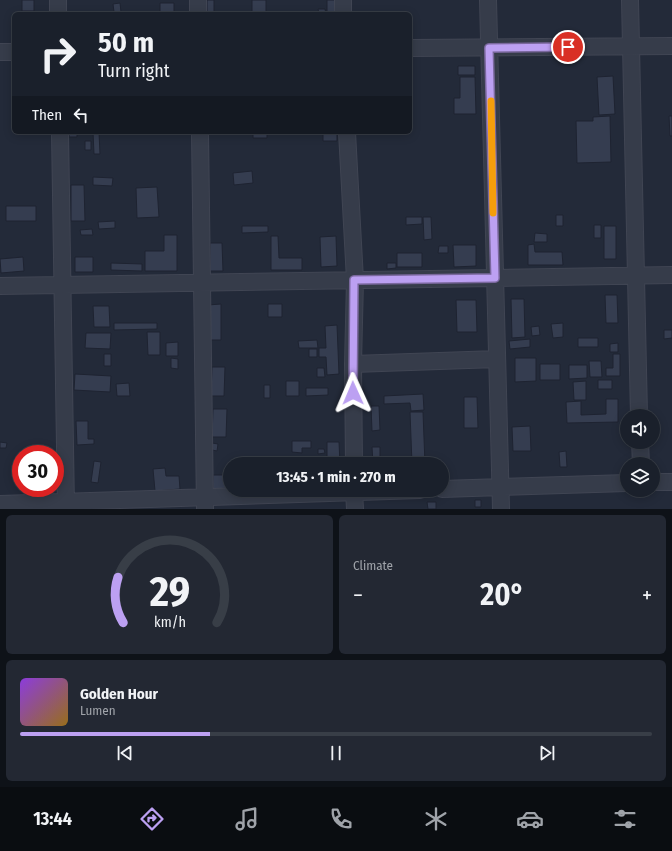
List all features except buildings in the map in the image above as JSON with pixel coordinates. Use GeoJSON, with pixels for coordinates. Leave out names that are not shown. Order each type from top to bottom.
{"type":"FeatureCollection","features":[{"type":"Feature","properties":{"kind":"street"},"geometry":{"type":"LineString","coordinates":[[58,0],[58,12]]}},
{"type":"Feature","properties":{"kind":"street"},"geometry":{"type":"LineString","coordinates":[[198,0],[198,12]]}},
{"type":"Feature","properties":{"kind":"street"},"geometry":{"type":"LineString","coordinates":[[343,0],[343,12]]}},
{"type":"Feature","properties":{"kind":"street"},"geometry":{"type":"LineString","coordinates":[[488,0],[500,509]]}},
{"type":"Feature","properties":{"kind":"street"},"geometry":{"type":"LineString","coordinates":[[630,0],[639,409]]}},
{"type":"Feature","properties":{"kind":"street"},"geometry":{"type":"LineString","coordinates":[[412,48],[672,46]]}},
{"type":"Feature","properties":{"kind":"street"},"geometry":{"type":"LineString","coordinates":[[0,52],[12,52]]}},
{"type":"Feature","properties":{"kind":"street"},"geometry":{"type":"LineString","coordinates":[[60,134],[66,505]]}},
{"type":"Feature","properties":{"kind":"street"},"geometry":{"type":"LineString","coordinates":[[200,134],[205,503]]}},
{"type":"Feature","properties":{"kind":"street"},"geometry":{"type":"LineString","coordinates":[[347,134],[354,280],[354,457]]}},
{"type":"Feature","properties":{"kind":"street"},"geometry":{"type":"LineString","coordinates":[[0,286],[672,275]]}},
{"type":"Feature","properties":{"kind":"street"},"geometry":{"type":"LineString","coordinates":[[353,364],[497,359]]}},
{"type":"Feature","properties":{"kind":"street"},"geometry":{"type":"LineString","coordinates":[[660,482],[672,482]]}},
{"type":"Feature","properties":{"kind":"street"},"geometry":{"type":"LineString","coordinates":[[449,489],[620,483]]}},
{"type":"Feature","properties":{"kind":"street"},"geometry":{"type":"LineString","coordinates":[[0,504],[66,505],[205,503],[280,497]]}},
{"type":"Feature","properties":{"kind":"street"},"geometry":{"type":"LineString","coordinates":[[354,497],[354,509]]}},
{"type":"Feature","properties":{"kind":"slow traffic"},"geometry":{"type":"LineString","coordinates":[[491,101],[493,213]]}},
{"type":"Feature","properties":{"kind":"route"},"geometry":{"type":"LineString","coordinates":[[353,393],[354,280],[495,278],[489,48],[568,47]]}}]}
